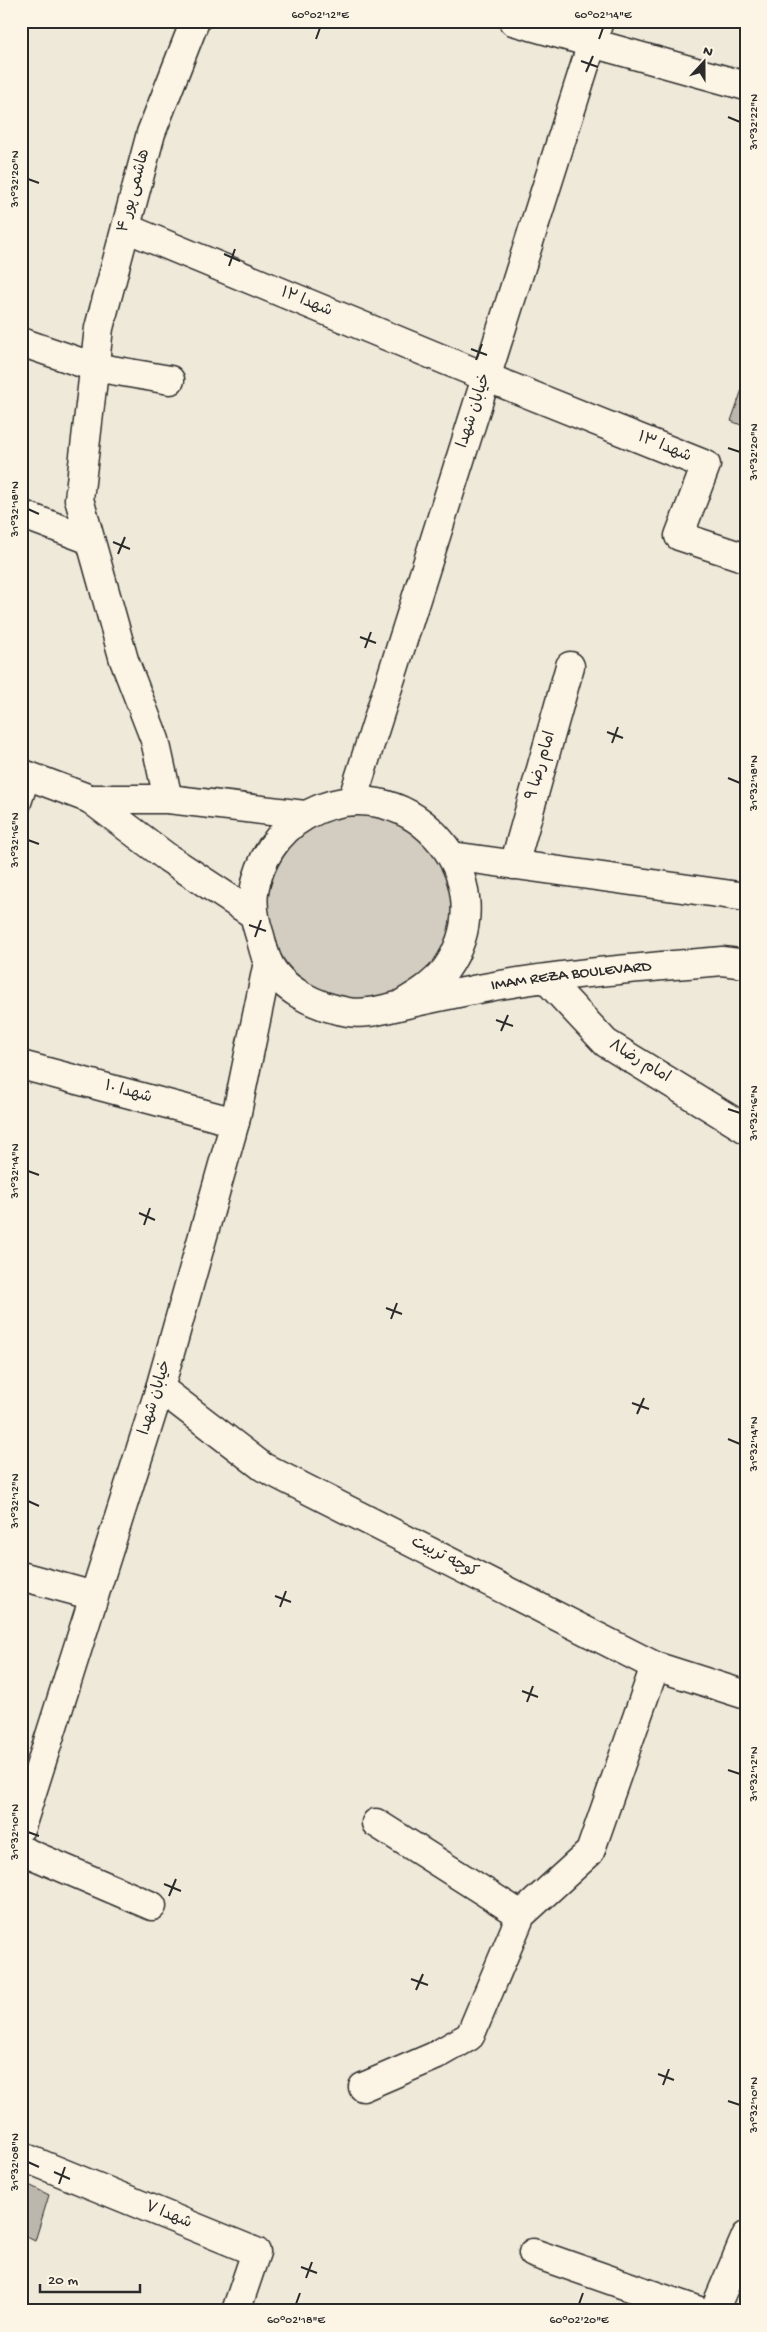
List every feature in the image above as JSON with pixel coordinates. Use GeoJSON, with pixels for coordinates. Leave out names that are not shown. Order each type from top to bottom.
{"type":"FeatureCollection","features":[{"type":"Feature","properties":{"kind":"street","name":"هاشمی پور ۴"},"geometry":{"type":"LineString","coordinates":[[168,799],[155,740],[124,660],[79,499],[99,328],[151,133],[195,21]]}},
{"type":"Feature","properties":{"kind":"street"},"geometry":{"type":"LineString","coordinates":[[513,21],[595,32],[746,86]]}},
{"type":"Feature","properties":{"kind":"street","name":"خیابان شهدا"},"geometry":{"type":"LineString","coordinates":[[352,801],[595,32]]}},
{"type":"Feature","properties":{"kind":"street","name":"شهدا ۱۲"},"geometry":{"type":"LineString","coordinates":[[126,228],[486,377]]}},
{"type":"Feature","properties":{"kind":"street"},"geometry":{"type":"LineString","coordinates":[[21,342],[94,367],[170,380]]}},
{"type":"Feature","properties":{"kind":"street","name":"شهدا ۱۳"},"geometry":{"type":"LineString","coordinates":[[486,377],[706,465],[679,536],[746,558]]}},
{"type":"Feature","properties":{"kind":"street"},"geometry":{"type":"LineString","coordinates":[[21,514],[90,540]]}},
{"type":"Feature","properties":{"kind":"street","name":"امام رضا ۹"},"geometry":{"type":"LineString","coordinates":[[514,865],[570,666]]}},
{"type":"Feature","properties":{"kind":"street"},"geometry":{"type":"LineString","coordinates":[[26,774],[90,799],[168,858],[253,914]]}},
{"type":"Feature","properties":{"kind":"street"},"geometry":{"type":"LineString","coordinates":[[90,799],[168,799],[305,816]]}},
{"type":"Feature","properties":{"kind":"street"},"geometry":{"type":"LineString","coordinates":[[352,801],[376,803],[399,809],[426,826],[438,836],[452,856],[463,884],[466,913],[460,943],[446,969],[425,990],[400,1005],[376,1012],[350,1013],[326,1007],[304,997],[284,982],[268,962],[253,914],[258,875],[265,857],[276,841],[305,816],[327,806],[352,801]]}},
{"type":"Feature","properties":{"kind":"street"},"geometry":{"type":"LineString","coordinates":[[452,856],[746,898]]}},
{"type":"Feature","properties":{"kind":"street","name":"IMAM REZA BOULEVARD"},"geometry":{"type":"LineString","coordinates":[[400,1005],[486,987],[546,979],[722,961],[746,964]]}},
{"type":"Feature","properties":{"kind":"street","name":"خیابان شهدا"},"geometry":{"type":"LineString","coordinates":[[21,1827],[160,1388],[235,1122],[268,962]]}},
{"type":"Feature","properties":{"kind":"street","name":"۸امام رضا"},"geometry":{"type":"LineString","coordinates":[[546,979],[606,1043],[746,1128]]}},
{"type":"Feature","properties":{"kind":"street","name":"شهدا ۱۰"},"geometry":{"type":"LineString","coordinates":[[21,1065],[235,1122]]}},
{"type":"Feature","properties":{"kind":"street","name":"کوچه تربیت"},"geometry":{"type":"LineString","coordinates":[[160,1388],[264,1467],[655,1666],[746,1695]]}},
{"type":"Feature","properties":{"kind":"street"},"geometry":{"type":"LineString","coordinates":[[21,1576],[94,1596]]}},
{"type":"Feature","properties":{"kind":"street"},"geometry":{"type":"LineString","coordinates":[[363,2087],[434,2056],[470,2036],[522,1915],[590,1852],[655,1666]]}},
{"type":"Feature","properties":{"kind":"street"},"geometry":{"type":"LineString","coordinates":[[376,1823],[522,1915]]}},
{"type":"Feature","properties":{"kind":"street"},"geometry":{"type":"LineString","coordinates":[[21,1850],[152,1906]]}},
{"type":"Feature","properties":{"kind":"street","name":"شهدا ۷"},"geometry":{"type":"LineString","coordinates":[[21,2156],[256,2252],[236,2311]]}},
{"type":"Feature","properties":{"kind":"street"},"geometry":{"type":"LineString","coordinates":[[714,2311],[746,2236]]}},
{"type":"Feature","properties":{"kind":"street"},"geometry":{"type":"LineString","coordinates":[[533,2253],[699,2311]]}},
{"type":"Feature","properties":{"kind":"lane"},"geometry":{"type":"LineString","coordinates":[[21,806],[26,774]]}},
{"type":"Feature","properties":{"kind":"shaded area"},"geometry":{"type":"Polygon","coordinates":[[[352,814],[370,814],[397,821],[427,841],[447,871],[454,898],[454,916],[447,943],[427,973],[397,993],[370,1000],[352,1000],[334,996],[317,989],[302,979],[289,966],[279,951],[272,934],[268,916],[268,898],[272,880],[279,863],[289,848],[302,835],[317,825],[334,818],[352,814]]]}},
{"type":"Feature","properties":{"kind":"building"},"geometry":{"type":"Polygon","coordinates":[[[746,378],[746,427],[731,421],[746,378]]]}},
{"type":"Feature","properties":{"kind":"building"},"geometry":{"type":"Polygon","coordinates":[[[21,2181],[49,2195],[35,2241],[21,2234],[21,2181]]]}}]}
